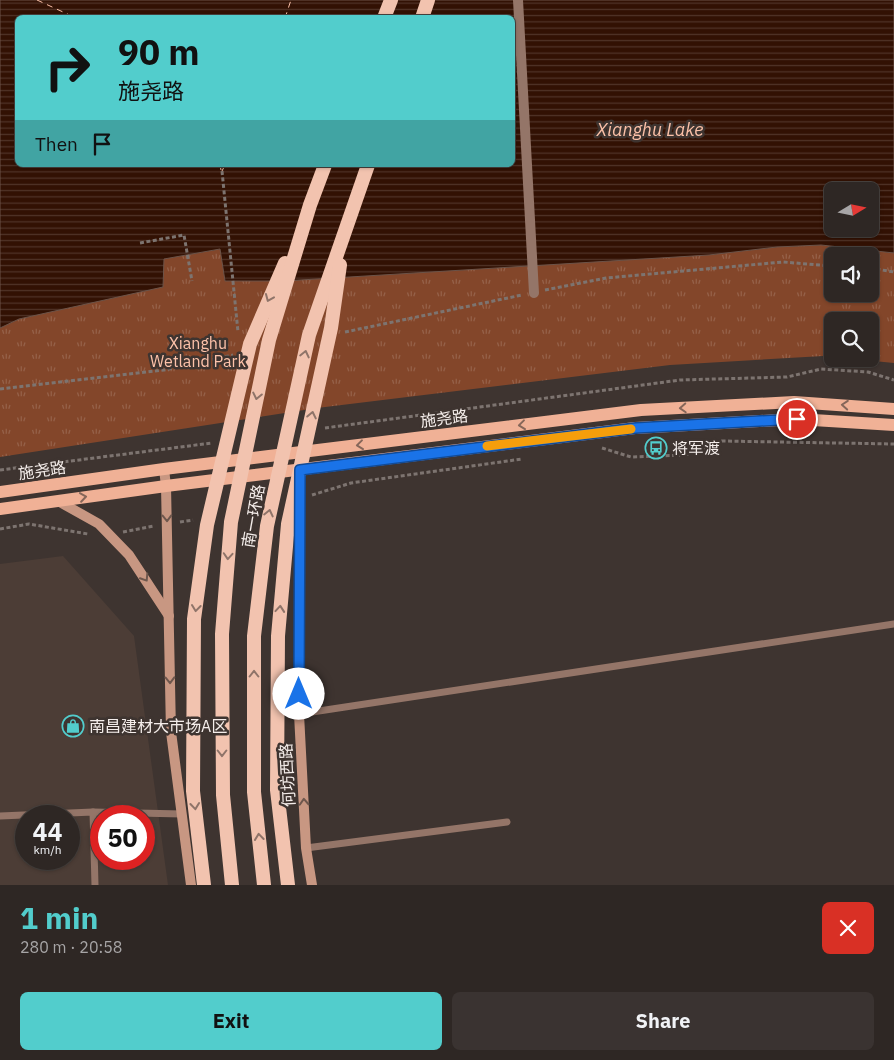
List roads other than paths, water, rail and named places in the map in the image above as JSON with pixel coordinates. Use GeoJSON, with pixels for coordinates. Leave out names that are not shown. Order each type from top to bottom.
{"type":"FeatureCollection","features":[{"type":"Feature","properties":{"kind":"highway"},"geometry":{"type":"LineString","coordinates":[[385,15],[391,0]]}},
{"type":"Feature","properties":{"kind":"highway"},"geometry":{"type":"LineString","coordinates":[[423,15],[428,0]]}},
{"type":"Feature","properties":{"kind":"highway","name":"南一环路"},"geometry":{"type":"LineString","coordinates":[[232,885],[223,795],[222,748],[222,634],[230,522],[270,340],[310,205],[325,167]]}},
{"type":"Feature","properties":{"kind":"highway","name":"南一环路"},"geometry":{"type":"LineString","coordinates":[[264,885],[254,792],[254,636],[266,526],[309,335],[367,167]]}},
{"type":"Feature","properties":{"kind":"highway"},"geometry":{"type":"LineString","coordinates":[[204,885],[193,791],[194,619],[206,526],[250,344],[310,205]]}},
{"type":"Feature","properties":{"kind":"highway"},"geometry":{"type":"LineString","coordinates":[[288,885],[277,790],[278,636],[288,524],[331,328],[345,230]]}},
{"type":"Feature","properties":{"kind":"main road","name":"施尧路"},"geometry":{"type":"LineString","coordinates":[[0,492],[642,410],[794,402],[894,408]]}},
{"type":"Feature","properties":{"kind":"main road","name":"施尧路"},"geometry":{"type":"LineString","coordinates":[[0,509],[166,486],[636,428],[797,419],[894,425]]}},
{"type":"Feature","properties":{"kind":"main road","name":"何坊西路"},"geometry":{"type":"LineString","coordinates":[[300,453],[299,714],[306,848],[312,885]]}},
{"type":"Feature","properties":{"kind":"main road"},"geometry":{"type":"LineString","coordinates":[[164,470],[166,486],[172,732],[192,885]]}},
{"type":"Feature","properties":{"kind":"main road"},"geometry":{"type":"LineString","coordinates":[[58,501],[99,524],[111,536],[129,555],[169,616]]}},
{"type":"Feature","properties":{"kind":"street"},"geometry":{"type":"LineString","coordinates":[[518,0],[534,293]]}},
{"type":"Feature","properties":{"kind":"lane"},"geometry":{"type":"LineString","coordinates":[[299,714],[894,624]]}},
{"type":"Feature","properties":{"kind":"lane"},"geometry":{"type":"LineString","coordinates":[[0,816],[90,812]]}},
{"type":"Feature","properties":{"kind":"lane"},"geometry":{"type":"LineString","coordinates":[[155,813],[182,814]]}},
{"type":"Feature","properties":{"kind":"lane"},"geometry":{"type":"LineString","coordinates":[[306,848],[508,822]]}},
{"type":"Feature","properties":{"kind":"lane"},"geometry":{"type":"LineString","coordinates":[[95,870],[95,885]]}},
{"type":"Feature","properties":{"kind":"water","name":"Xianghu Lake"},"geometry":{"type":"Polygon","coordinates":[[[0,0],[894,0],[894,253],[879,251],[879,247],[821,245],[777,247],[709,255],[284,281],[225,281],[220,249],[164,259],[163,287],[19,319],[0,328],[0,0]]]}},
{"type":"Feature","properties":{"kind":"place","name":"将军渡"},"geometry":{"type":"Point","coordinates":[656,448]}},
{"type":"Feature","properties":{"kind":"place","name":"南昌建材大市场A区"},"geometry":{"type":"Point","coordinates":[73,726]}},
{"type":"Feature","properties":{"kind":"park label","name":"Xianghu Wetland Park"},"geometry":{"type":"Point","coordinates":[198,352]}}]}
